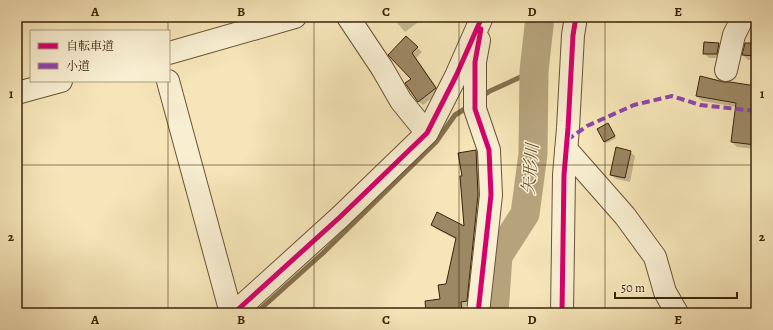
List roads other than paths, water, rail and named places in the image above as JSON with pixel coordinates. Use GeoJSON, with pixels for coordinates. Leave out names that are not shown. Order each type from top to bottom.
{"type":"FeatureCollection","features":[{"type":"Feature","properties":{"kind":"street"},"geometry":{"type":"LineString","coordinates":[[170,53],[294,17]]}},
{"type":"Feature","properties":{"kind":"street"},"geometry":{"type":"LineString","coordinates":[[348,17],[382,68],[401,101],[427,133]]}},
{"type":"Feature","properties":{"kind":"street"},"geometry":{"type":"LineString","coordinates":[[168,82],[232,313],[340,217],[427,133],[456,76],[482,17]]}},
{"type":"Feature","properties":{"kind":"street"},"geometry":{"type":"LineString","coordinates":[[478,313],[491,195],[489,150],[475,109],[475,62],[482,17]]}},
{"type":"Feature","properties":{"kind":"street"},"geometry":{"type":"LineString","coordinates":[[562,313],[564,175],[573,35],[576,17]]}},
{"type":"Feature","properties":{"kind":"street"},"geometry":{"type":"LineString","coordinates":[[726,70],[734,36],[743,17]]}},
{"type":"Feature","properties":{"kind":"street"},"geometry":{"type":"LineString","coordinates":[[17,92],[57,82]]}},
{"type":"Feature","properties":{"kind":"street"},"geometry":{"type":"LineString","coordinates":[[566,149],[625,216],[655,257],[665,292],[677,313]]}},
{"type":"Feature","properties":{"kind":"waterway","name":"矢形川"},"geometry":{"type":"LineString","coordinates":[[494,313],[498,256],[525,214],[533,154],[534,71],[540,17]]}},
{"type":"Feature","properties":{"kind":"waterway"},"geometry":{"type":"LineString","coordinates":[[481,97],[490,91],[534,71]]}},
{"type":"Feature","properties":{"kind":"waterway"},"geometry":{"type":"LineString","coordinates":[[256,313],[323,253],[436,142],[455,115],[468,107]]}}]}
